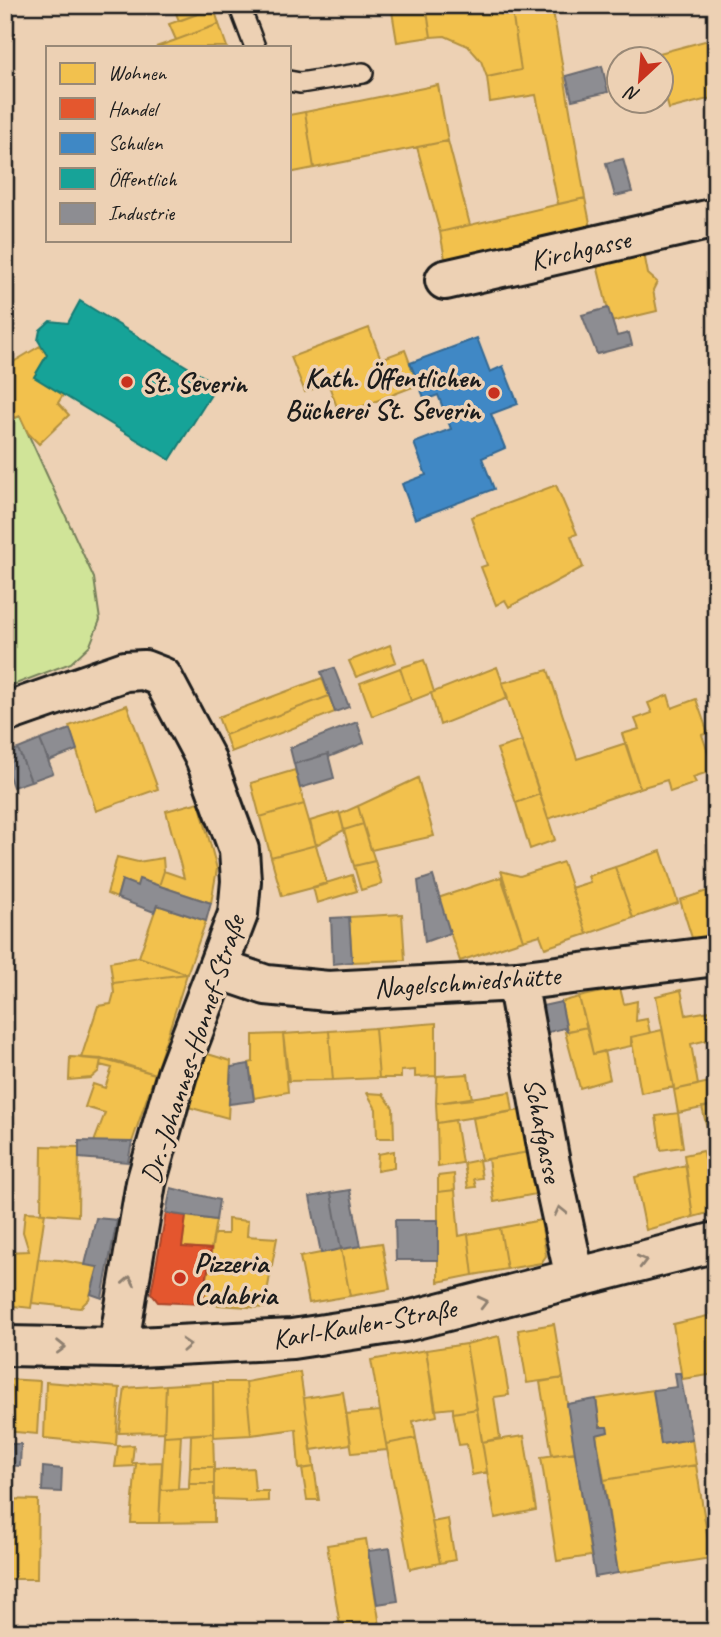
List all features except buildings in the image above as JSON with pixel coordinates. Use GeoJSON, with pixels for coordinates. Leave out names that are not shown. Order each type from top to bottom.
{"type":"FeatureCollection","features":[{"type":"Feature","properties":{"kind":"street","name":"Kirchgasse"},"geometry":{"type":"LineString","coordinates":[[444,280],[716,218]]}},
{"type":"Feature","properties":{"kind":"street","name":"Dr.-Johannes-Honnef-Straße"},"geometry":{"type":"LineString","coordinates":[[5,713],[124,671],[144,670],[162,677],[205,758],[239,850],[241,881],[238,914],[177,1074],[146,1183],[117,1348]]}},
{"type":"Feature","properties":{"kind":"street","name":"Nagelschmiedshütte"},"geometry":{"type":"LineString","coordinates":[[219,969],[266,985],[328,991],[517,981],[716,956]]}},
{"type":"Feature","properties":{"kind":"street","name":"Schafgasse"},"geometry":{"type":"LineString","coordinates":[[517,981],[550,1163],[575,1278]]}},
{"type":"Feature","properties":{"kind":"street","name":"Karl-Kaulen-Straße"},"geometry":{"type":"LineString","coordinates":[[5,1346],[117,1348],[292,1339],[379,1326],[716,1242]]}},
{"type":"Feature","properties":{"kind":"lane"},"geometry":{"type":"LineString","coordinates":[[239,5],[255,46]]}},
{"type":"Feature","properties":{"kind":"lane"},"geometry":{"type":"LineString","coordinates":[[290,81],[300,83],[363,73]]}},
{"type":"Feature","properties":{"kind":"green space"},"geometry":{"type":"Polygon","coordinates":[[[13,414],[15,418],[20,416],[94,578],[100,620],[90,645],[71,663],[5,688],[5,417],[13,414]]]}},
{"type":"Feature","properties":{"kind":"place","name":"St. Severin"},"geometry":{"type":"Point","coordinates":[127,382]}},
{"type":"Feature","properties":{"kind":"place","name":"Kath. Öffentlichen Bücherei St. Severin"},"geometry":{"type":"Point","coordinates":[494,393]}},
{"type":"Feature","properties":{"kind":"place","name":"Pizzeria Calabria"},"geometry":{"type":"Point","coordinates":[180,1278]}}]}
